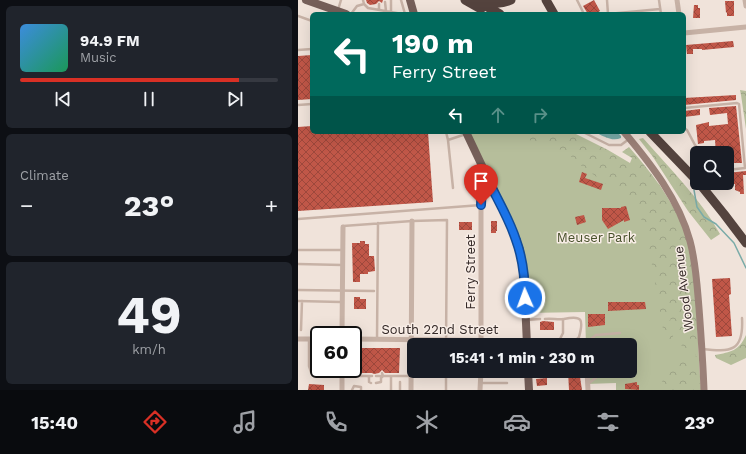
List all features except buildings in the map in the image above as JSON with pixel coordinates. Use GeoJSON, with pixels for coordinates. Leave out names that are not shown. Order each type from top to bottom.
{"type":"FeatureCollection","features":[{"type":"Feature","properties":{"kind":"highway"},"geometry":{"type":"LineString","coordinates":[[465,0],[486,12]]}},
{"type":"Feature","properties":{"kind":"highway"},"geometry":{"type":"LineString","coordinates":[[476,0],[504,3],[511,0]]}},
{"type":"Feature","properties":{"kind":"highway"},"geometry":{"type":"LineString","coordinates":[[476,0],[497,12]]}},
{"type":"Feature","properties":{"kind":"highway"},"geometry":{"type":"LineString","coordinates":[[546,0],[553,12]]}},
{"type":"Feature","properties":{"kind":"highway"},"geometry":{"type":"LineString","coordinates":[[652,134],[690,174]]}},
{"type":"Feature","properties":{"kind":"highway"},"geometry":{"type":"LineString","coordinates":[[659,134],[690,167]]}},
{"type":"Feature","properties":{"kind":"highway"},"geometry":{"type":"LineString","coordinates":[[704,190],[746,243]]}},
{"type":"Feature","properties":{"kind":"highway"},"geometry":{"type":"LineString","coordinates":[[711,190],[746,235]]}},
{"type":"Feature","properties":{"kind":"main road"},"geometry":{"type":"LineString","coordinates":[[306,0],[336,12]]}},
{"type":"Feature","properties":{"kind":"main road"},"geometry":{"type":"LineString","coordinates":[[410,0],[413,12]]}},
{"type":"Feature","properties":{"kind":"main road"},"geometry":{"type":"LineString","coordinates":[[416,0],[419,12]]}},
{"type":"Feature","properties":{"kind":"main road"},"geometry":{"type":"LineString","coordinates":[[466,134],[512,229],[520,250],[524,279],[527,338]]}},
{"type":"Feature","properties":{"kind":"main road","name":"Wood Avenue"},"geometry":{"type":"LineString","coordinates":[[626,134],[663,184],[678,211],[689,236],[696,273],[704,390]]}},
{"type":"Feature","properties":{"kind":"main road"},"geometry":{"type":"LineString","coordinates":[[526,378],[529,390]]}},
{"type":"Feature","properties":{"kind":"street"},"geometry":{"type":"LineString","coordinates":[[678,0],[679,12]]}},
{"type":"Feature","properties":{"kind":"street"},"geometry":{"type":"LineString","coordinates":[[745,0],[746,6]]}},
{"type":"Feature","properties":{"kind":"street"},"geometry":{"type":"LineString","coordinates":[[686,33],[746,27]]}},
{"type":"Feature","properties":{"kind":"street","name":"Ferry Street"},"geometry":{"type":"LineString","coordinates":[[481,338],[481,205],[482,184],[487,178]]}},
{"type":"Feature","properties":{"kind":"street"},"geometry":{"type":"LineString","coordinates":[[412,221],[412,338]]}},
{"type":"Feature","properties":{"kind":"street"},"geometry":{"type":"LineString","coordinates":[[342,326],[343,226]]}},
{"type":"Feature","properties":{"kind":"street"},"geometry":{"type":"LineString","coordinates":[[298,339],[308,339]]}},
{"type":"Feature","properties":{"kind":"street","name":"South 22nd Street"},"geometry":{"type":"LineString","coordinates":[[362,339],[407,340]]}},
{"type":"Feature","properties":{"kind":"street"},"geometry":{"type":"LineString","coordinates":[[342,378],[342,390]]}},
{"type":"Feature","properties":{"kind":"street"},"geometry":{"type":"LineString","coordinates":[[411,378],[411,390]]}},
{"type":"Feature","properties":{"kind":"street"},"geometry":{"type":"LineString","coordinates":[[480,378],[480,390]]}},
{"type":"Feature","properties":{"kind":"lane"},"geometry":{"type":"LineString","coordinates":[[339,12],[341,0]]}},
{"type":"Feature","properties":{"kind":"lane"},"geometry":{"type":"LineString","coordinates":[[363,0],[364,4],[368,8],[373,6],[379,10],[386,11],[385,2]]}},
{"type":"Feature","properties":{"kind":"lane"},"geometry":{"type":"LineString","coordinates":[[390,12],[391,0]]}},
{"type":"Feature","properties":{"kind":"lane"},"geometry":{"type":"LineString","coordinates":[[401,0],[403,12]]}},
{"type":"Feature","properties":{"kind":"lane"},"geometry":{"type":"LineString","coordinates":[[577,0],[583,12]]}},
{"type":"Feature","properties":{"kind":"lane"},"geometry":{"type":"LineString","coordinates":[[607,0],[608,12]]}},
{"type":"Feature","properties":{"kind":"lane"},"geometry":{"type":"LineString","coordinates":[[659,0],[661,12]]}},
{"type":"Feature","properties":{"kind":"lane"},"geometry":{"type":"LineString","coordinates":[[352,12],[357,6],[364,4]]}},
{"type":"Feature","properties":{"kind":"lane"},"geometry":{"type":"LineString","coordinates":[[379,4],[379,10]]}},
{"type":"Feature","properties":{"kind":"lane"},"geometry":{"type":"LineString","coordinates":[[629,12],[660,9]]}},
{"type":"Feature","properties":{"kind":"lane"},"geometry":{"type":"LineString","coordinates":[[298,16],[310,20]]}},
{"type":"Feature","properties":{"kind":"lane"},"geometry":{"type":"LineString","coordinates":[[298,50],[310,49]]}},
{"type":"Feature","properties":{"kind":"lane"},"geometry":{"type":"LineString","coordinates":[[298,105],[310,104]]}},
{"type":"Feature","properties":{"kind":"lane"},"geometry":{"type":"LineString","coordinates":[[686,108],[739,104],[746,168],[734,169]]}},
{"type":"Feature","properties":{"kind":"lane"},"geometry":{"type":"LineString","coordinates":[[686,129],[696,146]]}},
{"type":"Feature","properties":{"kind":"lane"},"geometry":{"type":"LineString","coordinates":[[446,134],[453,188]]}},
{"type":"Feature","properties":{"kind":"lane"},"geometry":{"type":"LineString","coordinates":[[448,140],[463,134]]}},
{"type":"Feature","properties":{"kind":"lane"},"geometry":{"type":"LineString","coordinates":[[588,134],[609,145],[621,145],[629,138]]}},
{"type":"Feature","properties":{"kind":"lane"},"geometry":{"type":"LineString","coordinates":[[298,219],[481,205]]}},
{"type":"Feature","properties":{"kind":"lane"},"geometry":{"type":"LineString","coordinates":[[343,226],[447,220],[446,338]]}},
{"type":"Feature","properties":{"kind":"lane"},"geometry":{"type":"LineString","coordinates":[[377,340],[378,223]]}},
{"type":"Feature","properties":{"kind":"lane"},"geometry":{"type":"LineString","coordinates":[[298,250],[343,250]]}},
{"type":"Feature","properties":{"kind":"lane"},"geometry":{"type":"LineString","coordinates":[[298,264],[343,265]]}},
{"type":"Feature","properties":{"kind":"lane"},"geometry":{"type":"LineString","coordinates":[[298,290],[374,291]]}},
{"type":"Feature","properties":{"kind":"lane"},"geometry":{"type":"LineString","coordinates":[[301,330],[300,301],[342,302]]}},
{"type":"Feature","properties":{"kind":"lane"},"geometry":{"type":"LineString","coordinates":[[545,318],[563,319],[573,317],[580,319],[580,334],[578,338]]}},
{"type":"Feature","properties":{"kind":"lane"},"geometry":{"type":"LineString","coordinates":[[702,349],[718,351],[732,349],[738,344],[742,336],[742,318]]}},
{"type":"Feature","properties":{"kind":"lane"},"geometry":{"type":"LineString","coordinates":[[526,320],[540,319]]}},
{"type":"Feature","properties":{"kind":"lane"},"geometry":{"type":"LineString","coordinates":[[560,338],[563,332],[563,319]]}},
{"type":"Feature","properties":{"kind":"lane"},"geometry":{"type":"LineString","coordinates":[[592,338],[593,336],[620,333]]}},
{"type":"Feature","properties":{"kind":"lane"},"geometry":{"type":"LineString","coordinates":[[308,339],[310,369]]}},
{"type":"Feature","properties":{"kind":"lane"},"geometry":{"type":"LineString","coordinates":[[377,376],[381,374],[391,376],[407,376]]}},
{"type":"Feature","properties":{"kind":"lane"},"geometry":{"type":"LineString","coordinates":[[376,383],[381,382],[381,374]]}},
{"type":"Feature","properties":{"kind":"lane"},"geometry":{"type":"LineString","coordinates":[[362,376],[372,376]]}},
{"type":"Feature","properties":{"kind":"lane"},"geometry":{"type":"LineString","coordinates":[[367,376],[369,377],[369,382],[371,383]]}},
{"type":"Feature","properties":{"kind":"lane"},"geometry":{"type":"LineString","coordinates":[[391,376],[391,390]]}},
{"type":"Feature","properties":{"kind":"lane"},"geometry":{"type":"LineString","coordinates":[[446,378],[446,390]]}},
{"type":"Feature","properties":{"kind":"lane"},"geometry":{"type":"LineString","coordinates":[[588,387],[597,378]]}},
{"type":"Feature","properties":{"kind":"lane"},"geometry":{"type":"LineString","coordinates":[[400,382],[400,390]]}},
{"type":"Feature","properties":{"kind":"lane"},"geometry":{"type":"LineString","coordinates":[[480,383],[507,383]]}},
{"type":"Feature","properties":{"kind":"lane"},"geometry":{"type":"LineString","coordinates":[[352,390],[354,386],[359,386],[362,390]]}},
{"type":"Feature","properties":{"kind":"green space"},"geometry":{"type":"Polygon","coordinates":[[[740,90],[746,91],[746,129],[741,95],[740,90]]]}},
{"type":"Feature","properties":{"kind":"green space","name":"Meuser Park"},"geometry":{"type":"Polygon","coordinates":[[[467,134],[559,134],[659,184],[678,217],[701,390],[616,390],[616,383],[587,384],[587,378],[637,378],[637,338],[586,338],[585,312],[525,313],[521,255],[467,134]]]}},
{"type":"Feature","properties":{"kind":"green space"},"geometry":{"type":"Polygon","coordinates":[[[503,134],[576,134],[630,163],[632,158],[622,152],[629,147],[660,186],[679,219],[690,251],[695,284],[701,390],[693,390],[692,383],[686,385],[684,390],[657,390],[675,360],[681,359],[694,364],[696,355],[692,350],[690,338],[688,338],[687,351],[683,352],[678,329],[674,322],[670,319],[675,348],[669,348],[665,341],[647,236],[639,208],[632,200],[621,195],[583,167],[565,151],[526,139],[503,134]]]}},
{"type":"Feature","properties":{"kind":"green space"},"geometry":{"type":"Polygon","coordinates":[[[643,138],[694,196],[720,234],[711,240],[688,211],[653,157],[639,139],[643,138]]]}},
{"type":"Feature","properties":{"kind":"green space"},"geometry":{"type":"Polygon","coordinates":[[[746,335],[746,358],[731,365],[716,358],[715,355],[730,352],[737,348],[746,335]]]}},
{"type":"Feature","properties":{"kind":"water"},"geometry":{"type":"Polygon","coordinates":[[[599,134],[619,134],[621,138],[611,139],[599,134]]]}},
{"type":"Feature","properties":{"kind":"waterway"},"geometry":{"type":"LineString","coordinates":[[694,190],[697,207],[704,217],[716,224],[734,243],[746,268]]}},
{"type":"Feature","properties":{"kind":"route"},"geometry":{"type":"LineString","coordinates":[[481,205],[482,184],[487,178],[514,233],[518,245],[523,266],[525,298]]}}]}
